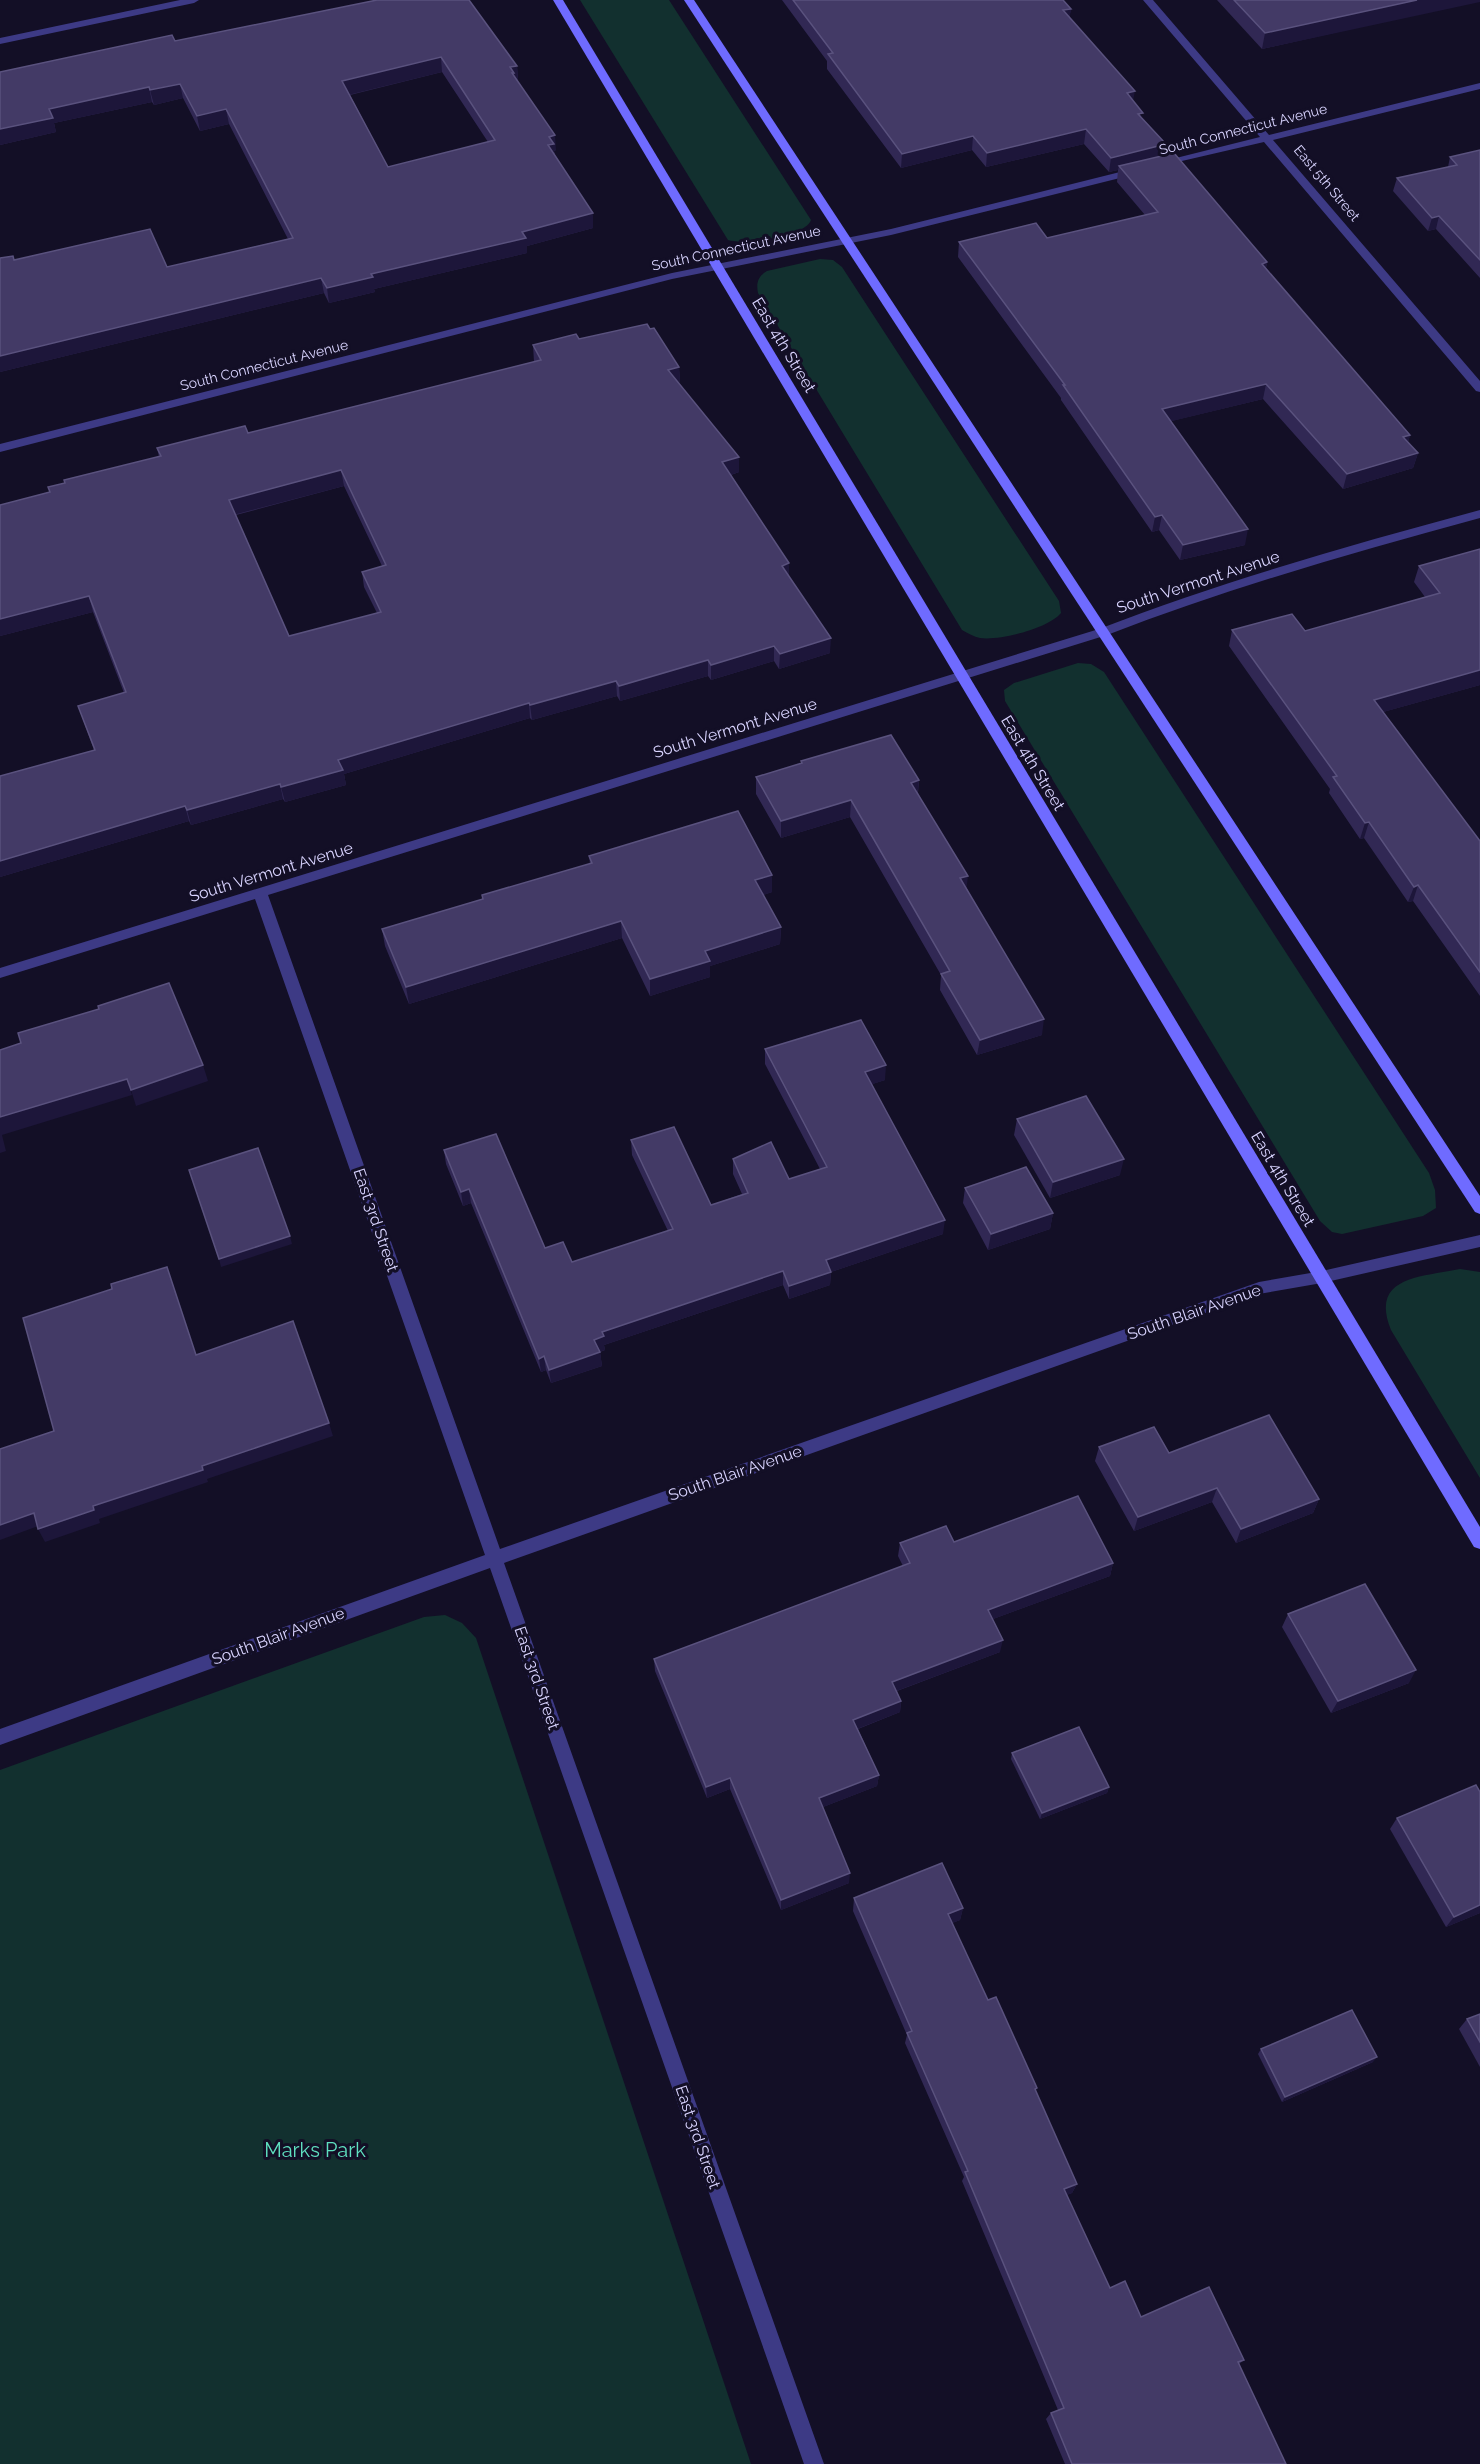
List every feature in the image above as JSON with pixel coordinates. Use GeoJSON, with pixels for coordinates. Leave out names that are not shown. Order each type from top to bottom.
{"type":"FeatureCollection","features":[{"type":"Feature","properties":{"kind":"street"},"geometry":{"type":"LineString","coordinates":[[0,41],[194,0]]}},
{"type":"Feature","properties":{"kind":"street","name":"East 4th Street"},"geometry":{"type":"LineString","coordinates":[[558,0],[1480,1542]]}},
{"type":"Feature","properties":{"kind":"street"},"geometry":{"type":"LineString","coordinates":[[689,0],[1480,1208]]}},
{"type":"Feature","properties":{"kind":"street","name":"East 5th Street"},"geometry":{"type":"LineString","coordinates":[[1148,0],[1269,138],[1480,388]]}},
{"type":"Feature","properties":{"kind":"street","name":"South Connecticut Avenue"},"geometry":{"type":"LineString","coordinates":[[0,448],[672,276],[891,232],[1480,86]]}},
{"type":"Feature","properties":{"kind":"street","name":"South Vermont Avenue"},"geometry":{"type":"LineString","coordinates":[[0,973],[962,676],[1102,632],[1193,599],[1372,543],[1480,514]]}},
{"type":"Feature","properties":{"kind":"street","name":"East 3rd Street"},"geometry":{"type":"LineString","coordinates":[[260,893],[813,2464]]}},
{"type":"Feature","properties":{"kind":"street","name":"South Blair Avenue"},"geometry":{"type":"LineString","coordinates":[[0,1737],[495,1558],[1259,1288],[1322,1278],[1480,1241]]}},
{"type":"Feature","properties":{"kind":"green space"},"geometry":{"type":"Polygon","coordinates":[[[580,0],[669,0],[811,220],[806,226],[798,231],[773,238],[747,241],[728,240],[580,0]]]}},
{"type":"Feature","properties":{"kind":"green space"},"geometry":{"type":"Polygon","coordinates":[[[820,259],[833,260],[842,267],[1059,601],[1061,613],[1055,619],[1024,632],[999,637],[980,638],[962,630],[758,293],[758,280],[767,271],[820,259]]]}},
{"type":"Feature","properties":{"kind":"green space"},"geometry":{"type":"Polygon","coordinates":[[[1078,663],[1091,664],[1104,672],[1429,1173],[1435,1190],[1436,1208],[1423,1216],[1342,1234],[1332,1232],[1320,1221],[1005,701],[1004,690],[1014,683],[1078,663]]]}},
{"type":"Feature","properties":{"kind":"green space"},"geometry":{"type":"Polygon","coordinates":[[[1460,1269],[1480,1272],[1480,1478],[1391,1330],[1386,1312],[1387,1299],[1393,1289],[1403,1282],[1460,1269]]]}},
{"type":"Feature","properties":{"kind":"green space","name":"Marks Park"},"geometry":{"type":"Polygon","coordinates":[[[445,1615],[462,1623],[476,1638],[751,2464],[0,2464],[0,1770],[424,1617],[445,1615]]]}},
{"type":"Feature","properties":{"kind":"building"},"geometry":{"type":"Polygon","coordinates":[[[377,0],[469,0],[517,66],[510,67],[514,73],[512,73],[555,135],[549,137],[554,144],[548,145],[593,213],[522,232],[526,238],[371,274],[373,277],[327,288],[321,278],[0,356],[0,258],[13,256],[14,260],[150,229],[167,267],[293,238],[226,109],[197,116],[180,84],[150,90],[149,87],[49,109],[53,118],[0,129],[0,72],[172,35],[175,41],[377,0]],[[441,57],[342,81],[388,167],[495,140],[441,57]]]}},
{"type":"Feature","properties":{"kind":"building"},"geometry":{"type":"Polygon","coordinates":[[[793,0],[1063,0],[1071,9],[1063,10],[1135,91],[1127,93],[1143,113],[1138,114],[1166,144],[1111,158],[1086,129],[987,153],[973,136],[902,154],[828,54],[833,53],[793,0]]]}},
{"type":"Feature","properties":{"kind":"building"},"geometry":{"type":"Polygon","coordinates":[[[1234,0],[1417,0],[1265,33],[1234,0]]]}},
{"type":"Feature","properties":{"kind":"building"},"geometry":{"type":"Polygon","coordinates":[[[1480,150],[1480,260],[1439,216],[1432,218],[1397,178],[1457,165],[1450,157],[1480,150]]]}},
{"type":"Feature","properties":{"kind":"building"},"geometry":{"type":"Polygon","coordinates":[[[1174,153],[1267,262],[1262,264],[1410,435],[1403,437],[1418,453],[1347,474],[1266,384],[1162,409],[1248,529],[1183,545],[1162,515],[1155,517],[1063,385],[1065,385],[959,242],[1036,223],[1047,238],[1158,212],[1119,166],[1174,153]]]}},
{"type":"Feature","properties":{"kind":"building"},"geometry":{"type":"Polygon","coordinates":[[[647,324],[650,329],[654,328],[679,367],[668,370],[739,457],[722,462],[789,563],[782,566],[831,638],[780,654],[774,646],[711,665],[708,660],[619,686],[616,681],[530,705],[529,703],[338,760],[343,770],[281,787],[280,784],[187,810],[185,806],[0,861],[0,776],[95,750],[78,706],[126,692],[89,596],[0,619],[0,505],[50,492],[48,487],[65,483],[64,480],[161,456],[157,448],[245,426],[248,433],[541,360],[533,345],[576,334],[579,339],[647,324]],[[341,470],[229,500],[289,636],[381,612],[362,572],[386,565],[341,470]]]}},
{"type":"Feature","properties":{"kind":"building"},"geometry":{"type":"Polygon","coordinates":[[[1480,549],[1480,670],[1374,700],[1480,841],[1480,972],[1418,885],[1414,887],[1369,822],[1365,823],[1333,777],[1337,776],[1232,630],[1292,614],[1305,631],[1440,593],[1419,566],[1480,549]]]}},
{"type":"Feature","properties":{"kind":"building"},"geometry":{"type":"Polygon","coordinates":[[[891,735],[919,780],[911,783],[968,876],[960,878],[1044,1019],[980,1040],[941,974],[950,971],[851,800],[781,821],[756,777],[802,763],[801,761],[891,735]]]}},
{"type":"Feature","properties":{"kind":"building"},"geometry":{"type":"Polygon","coordinates":[[[738,811],[772,875],[755,880],[781,927],[705,951],[710,961],[650,979],[621,921],[406,987],[382,929],[483,899],[482,895],[592,863],[589,856],[738,811]]]}},
{"type":"Feature","properties":{"kind":"building"},"geometry":{"type":"Polygon","coordinates":[[[169,983],[203,1065],[131,1090],[127,1079],[0,1117],[0,1050],[21,1043],[18,1033],[99,1009],[98,1006],[169,983]]]}},
{"type":"Feature","properties":{"kind":"building"},"geometry":{"type":"Polygon","coordinates":[[[861,1020],[886,1065],[865,1072],[945,1220],[826,1260],[831,1272],[789,1286],[783,1271],[602,1332],[604,1336],[594,1340],[600,1352],[549,1370],[544,1356],[539,1359],[469,1189],[461,1192],[444,1150],[496,1134],[545,1248],[563,1242],[572,1262],[673,1229],[631,1140],[674,1127],[711,1205],[748,1193],[733,1159],[771,1142],[789,1179],[827,1167],[765,1049],[861,1020]]]}},
{"type":"Feature","properties":{"kind":"building"},"geometry":{"type":"Polygon","coordinates":[[[1086,1096],[1124,1159],[1053,1182],[1017,1119],[1086,1096]]]}},
{"type":"Feature","properties":{"kind":"building"},"geometry":{"type":"Polygon","coordinates":[[[258,1148],[290,1236],[219,1259],[189,1170],[258,1148]]]}},
{"type":"Feature","properties":{"kind":"building"},"geometry":{"type":"Polygon","coordinates":[[[1026,1167],[1053,1213],[991,1234],[965,1188],[1026,1167]]]}},
{"type":"Feature","properties":{"kind":"building"},"geometry":{"type":"Polygon","coordinates":[[[167,1267],[196,1355],[293,1321],[329,1423],[202,1466],[203,1470],[93,1506],[94,1510],[38,1529],[34,1513],[0,1525],[0,1449],[54,1431],[23,1318],[112,1289],[111,1284],[167,1267]]]}},
{"type":"Feature","properties":{"kind":"building"},"geometry":{"type":"Polygon","coordinates":[[[1269,1415],[1319,1499],[1241,1529],[1217,1488],[1138,1517],[1099,1447],[1154,1427],[1169,1453],[1269,1415]]]}},
{"type":"Feature","properties":{"kind":"building"},"geometry":{"type":"Polygon","coordinates":[[[1078,1496],[1113,1563],[988,1610],[1003,1640],[892,1682],[901,1701],[853,1720],[879,1775],[819,1798],[850,1873],[781,1900],[730,1778],[706,1787],[654,1659],[910,1563],[900,1543],[946,1526],[954,1542],[1078,1496]]]}},
{"type":"Feature","properties":{"kind":"building"},"geometry":{"type":"Polygon","coordinates":[[[1365,1584],[1416,1670],[1338,1701],[1288,1614],[1365,1584]]]}},
{"type":"Feature","properties":{"kind":"building"},"geometry":{"type":"Polygon","coordinates":[[[1079,1727],[1109,1787],[1042,1813],[1012,1753],[1079,1727]]]}},
{"type":"Feature","properties":{"kind":"building"},"geometry":{"type":"Polygon","coordinates":[[[1476,1785],[1480,1792],[1480,1905],[1454,1917],[1397,1818],[1476,1785]]]}},
{"type":"Feature","properties":{"kind":"building"},"geometry":{"type":"Polygon","coordinates":[[[942,1863],[963,1908],[948,1914],[988,2000],[996,1997],[1037,2088],[1035,2089],[1077,2184],[1064,2189],[1110,2288],[1125,2281],[1141,2317],[1209,2287],[1244,2360],[1238,2362],[1286,2464],[1072,2464],[1051,2413],[1064,2408],[965,2172],[968,2171],[907,2033],[912,2031],[854,1898],[942,1863]]]}},
{"type":"Feature","properties":{"kind":"building"},"geometry":{"type":"Polygon","coordinates":[[[1352,2010],[1377,2057],[1285,2097],[1261,2049],[1352,2010]]]}},
{"type":"Feature","properties":{"kind":"building"},"geometry":{"type":"Polygon","coordinates":[[[1480,2014],[1480,2042],[1467,2019],[1480,2014]]]}}]}
